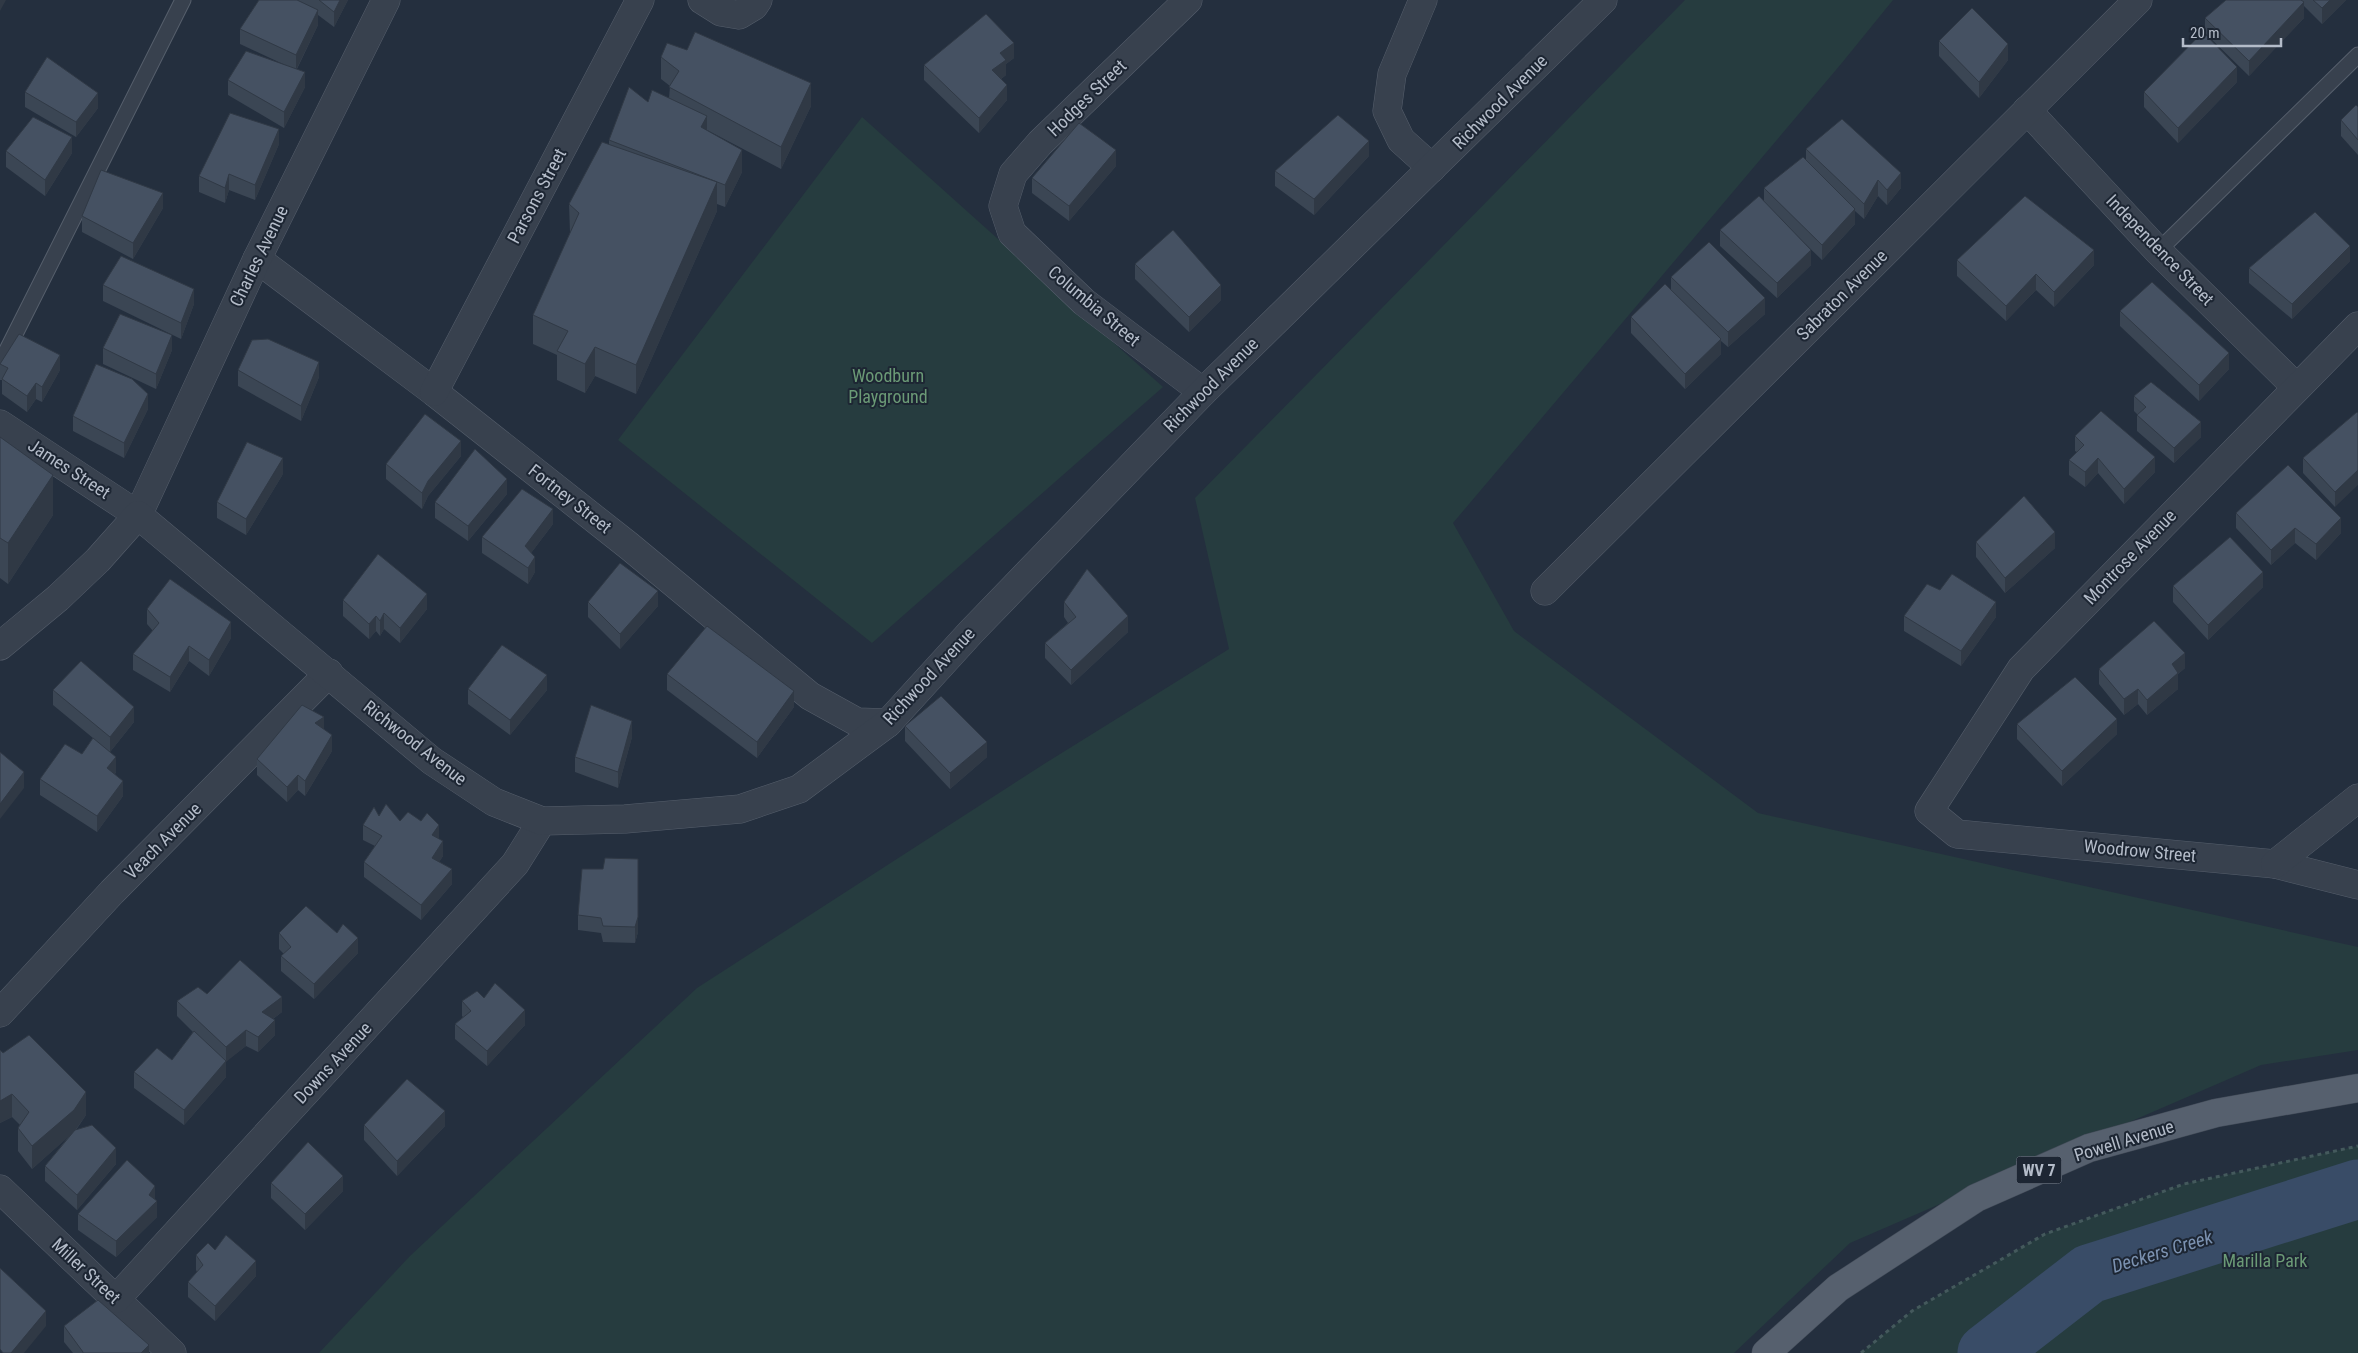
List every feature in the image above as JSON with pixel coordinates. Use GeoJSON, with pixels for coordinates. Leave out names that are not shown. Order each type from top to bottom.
{"type":"FeatureCollection","features":[{"type":"Feature","properties":{"kind":"main road","name":"Powell Avenue"},"geometry":{"type":"LineString","coordinates":[[1766,1353],[1838,1288],[1976,1198],[2089,1148],[2216,1113],[2358,1088]]}},
{"type":"Feature","properties":{"kind":"street","name":"Charles Avenue"},"geometry":{"type":"LineString","coordinates":[[138,514],[257,259],[386,0]]}},
{"type":"Feature","properties":{"kind":"street","name":"Parsons Street"},"geometry":{"type":"LineString","coordinates":[[434,392],[640,0]]}},
{"type":"Feature","properties":{"kind":"street"},"geometry":{"type":"LineString","coordinates":[[702,0],[721,12],[738,15],[754,6],[758,0]]}},
{"type":"Feature","properties":{"kind":"street","name":"Hodges Street"},"geometry":{"type":"LineString","coordinates":[[1003,206],[1013,174],[1040,143],[1188,0]]}},
{"type":"Feature","properties":{"kind":"street"},"geometry":{"type":"LineString","coordinates":[[1423,0],[1392,74],[1386,111],[1401,140],[1432,168]]}},
{"type":"Feature","properties":{"kind":"street","name":"Richwood Avenue"},"geometry":{"type":"LineString","coordinates":[[138,514],[432,761],[494,802],[542,821],[625,819],[740,810],[799,789],[888,723],[971,632],[1203,392],[1603,0]]}},
{"type":"Feature","properties":{"kind":"street","name":"Sabraton Avenue"},"geometry":{"type":"LineString","coordinates":[[1545,591],[2138,0]]}},
{"type":"Feature","properties":{"kind":"street","name":"Independence Street"},"geometry":{"type":"LineString","coordinates":[[2027,110],[2158,251],[2296,387]]}},
{"type":"Feature","properties":{"kind":"street","name":"Columbia Street"},"geometry":{"type":"LineString","coordinates":[[1003,206],[1012,233],[1084,302],[1203,392]]}},
{"type":"Feature","properties":{"kind":"street","name":"Fortney Street"},"geometry":{"type":"LineString","coordinates":[[257,259],[434,392],[629,546],[810,696],[857,722],[888,723]]}},
{"type":"Feature","properties":{"kind":"street","name":"Montrose Avenue"},"geometry":{"type":"LineString","coordinates":[[1929,810],[2021,669],[2358,326]]}},
{"type":"Feature","properties":{"kind":"street","name":"James Street"},"geometry":{"type":"LineString","coordinates":[[0,424],[138,514]]}},
{"type":"Feature","properties":{"kind":"street"},"geometry":{"type":"LineString","coordinates":[[0,646],[65,592],[98,560],[138,514]]}},
{"type":"Feature","properties":{"kind":"street","name":"Veach Avenue"},"geometry":{"type":"LineString","coordinates":[[0,1013],[112,892],[329,673]]}},
{"type":"Feature","properties":{"kind":"street"},"geometry":{"type":"LineString","coordinates":[[2275,864],[2358,798]]}},
{"type":"Feature","properties":{"kind":"street","name":"Woodrow Street"},"geometry":{"type":"LineString","coordinates":[[1929,810],[1957,834],[2275,864],[2358,885]]}},
{"type":"Feature","properties":{"kind":"street","name":"Downs Avenue"},"geometry":{"type":"LineString","coordinates":[[116,1299],[515,864],[542,821]]}},
{"type":"Feature","properties":{"kind":"street","name":"Miller Street"},"geometry":{"type":"LineString","coordinates":[[0,1189],[172,1353]]}},
{"type":"Feature","properties":{"kind":"lane"},"geometry":{"type":"LineString","coordinates":[[0,364],[183,0]]}},
{"type":"Feature","properties":{"kind":"lane"},"geometry":{"type":"LineString","coordinates":[[2158,251],[2358,55]]}},
{"type":"Feature","properties":{"kind":"path"},"geometry":{"type":"LineString","coordinates":[[1861,1353],[1912,1311],[2045,1234],[2184,1184],[2358,1146]]}},
{"type":"Feature","properties":{"kind":"green space"},"geometry":{"type":"Polygon","coordinates":[[[1685,0],[1893,0],[1453,523],[1514,631],[1758,813],[2358,947],[2358,1050],[2261,1065],[1850,1243],[1734,1353],[319,1353],[410,1256],[697,988],[1044,764],[1229,649],[1195,498],[1685,0]]]}},
{"type":"Feature","properties":{"kind":"green space","name":"Woodburn Playground"},"geometry":{"type":"Polygon","coordinates":[[[862,117],[1163,387],[872,643],[618,440],[862,117]]]}},
{"type":"Feature","properties":{"kind":"green space","name":"Marilla Park"},"geometry":{"type":"Polygon","coordinates":[[[2358,1146],[2358,1353],[1861,1353],[1912,1311],[2045,1234],[2184,1184],[2358,1146]]]}},
{"type":"Feature","properties":{"kind":"building"},"geometry":{"type":"Polygon","coordinates":[[[259,0],[297,0],[318,10],[296,55],[240,29],[259,0]]]}},
{"type":"Feature","properties":{"kind":"building"},"geometry":{"type":"Polygon","coordinates":[[[319,0],[340,0],[334,12],[319,0]]]}},
{"type":"Feature","properties":{"kind":"building"},"geometry":{"type":"Polygon","coordinates":[[[2226,0],[2301,0],[2304,2],[2249,61],[2205,18],[2226,0]]]}},
{"type":"Feature","properties":{"kind":"building"},"geometry":{"type":"Polygon","coordinates":[[[2313,0],[2330,0],[2322,8],[2313,0]]]}},
{"type":"Feature","properties":{"kind":"building"},"geometry":{"type":"Polygon","coordinates":[[[1972,8],[2008,44],[1979,82],[1939,41],[1972,8]]]}},
{"type":"Feature","properties":{"kind":"building"},"geometry":{"type":"Polygon","coordinates":[[[986,14],[1014,43],[1000,53],[1006,60],[992,70],[1007,85],[979,118],[924,65],[986,14]]]}},
{"type":"Feature","properties":{"kind":"building"},"geometry":{"type":"Polygon","coordinates":[[[695,32],[811,83],[781,147],[669,87],[679,71],[661,57],[667,43],[687,50],[695,32]]]}},
{"type":"Feature","properties":{"kind":"building"},"geometry":{"type":"Polygon","coordinates":[[[2203,32],[2237,67],[2178,128],[2144,92],[2203,32]]]}},
{"type":"Feature","properties":{"kind":"building"},"geometry":{"type":"Polygon","coordinates":[[[246,51],[305,72],[284,112],[228,80],[246,51]]]}},
{"type":"Feature","properties":{"kind":"building"},"geometry":{"type":"Polygon","coordinates":[[[47,57],[98,93],[76,122],[25,92],[47,57]]]}},
{"type":"Feature","properties":{"kind":"building"},"geometry":{"type":"Polygon","coordinates":[[[629,87],[648,102],[652,90],[707,116],[701,127],[742,150],[725,185],[609,140],[629,87]]]}},
{"type":"Feature","properties":{"kind":"building"},"geometry":{"type":"Polygon","coordinates":[[[2356,105],[2358,107],[2358,140],[2341,120],[2356,105]]]}},
{"type":"Feature","properties":{"kind":"building"},"geometry":{"type":"Polygon","coordinates":[[[230,113],[279,129],[255,185],[229,174],[225,188],[199,176],[230,113]]]}},
{"type":"Feature","properties":{"kind":"building"},"geometry":{"type":"Polygon","coordinates":[[[1338,115],[1369,141],[1314,199],[1275,171],[1338,115]]]}},
{"type":"Feature","properties":{"kind":"building"},"geometry":{"type":"Polygon","coordinates":[[[33,117],[72,137],[45,180],[6,151],[33,117]]]}},
{"type":"Feature","properties":{"kind":"building"},"geometry":{"type":"Polygon","coordinates":[[[1842,119],[1901,173],[1887,190],[1878,180],[1864,204],[1806,149],[1842,119]]]}},
{"type":"Feature","properties":{"kind":"building"},"geometry":{"type":"Polygon","coordinates":[[[1079,123],[1116,150],[1069,206],[1032,178],[1079,123]]]}},
{"type":"Feature","properties":{"kind":"building"},"geometry":{"type":"Polygon","coordinates":[[[602,142],[717,182],[636,365],[595,347],[585,364],[557,351],[568,331],[533,315],[579,213],[569,204],[602,142]]]}},
{"type":"Feature","properties":{"kind":"building"},"geometry":{"type":"Polygon","coordinates":[[[1803,157],[1855,209],[1822,245],[1764,188],[1803,157]]]}},
{"type":"Feature","properties":{"kind":"building"},"geometry":{"type":"Polygon","coordinates":[[[101,170],[163,193],[133,243],[82,216],[101,170]]]}},
{"type":"Feature","properties":{"kind":"building"},"geometry":{"type":"Polygon","coordinates":[[[1759,196],[1811,250],[1777,283],[1720,230],[1759,196]]]}},
{"type":"Feature","properties":{"kind":"building"},"geometry":{"type":"Polygon","coordinates":[[[2025,196],[2094,250],[2054,292],[2036,274],[2006,306],[1957,260],[2025,196]]]}},
{"type":"Feature","properties":{"kind":"building"},"geometry":{"type":"Polygon","coordinates":[[[2315,212],[2350,246],[2292,304],[2249,268],[2315,212]]]}},
{"type":"Feature","properties":{"kind":"building"},"geometry":{"type":"Polygon","coordinates":[[[1173,230],[1221,285],[1189,317],[1135,264],[1173,230]]]}},
{"type":"Feature","properties":{"kind":"building"},"geometry":{"type":"Polygon","coordinates":[[[1709,242],[1765,298],[1728,332],[1671,277],[1709,242]]]}},
{"type":"Feature","properties":{"kind":"building"},"geometry":{"type":"Polygon","coordinates":[[[121,256],[194,289],[181,323],[103,285],[121,256]]]}},
{"type":"Feature","properties":{"kind":"building"},"geometry":{"type":"Polygon","coordinates":[[[2152,282],[2229,353],[2199,385],[2120,311],[2152,282]]]}},
{"type":"Feature","properties":{"kind":"building"},"geometry":{"type":"Polygon","coordinates":[[[1665,284],[1721,339],[1685,374],[1631,317],[1665,284]]]}},
{"type":"Feature","properties":{"kind":"building"},"geometry":{"type":"Polygon","coordinates":[[[120,314],[172,335],[156,374],[103,348],[120,314]]]}},
{"type":"Feature","properties":{"kind":"building"},"geometry":{"type":"Polygon","coordinates":[[[19,334],[60,355],[42,387],[36,383],[27,396],[2,379],[8,368],[0,364],[19,334]]]}},
{"type":"Feature","properties":{"kind":"building"},"geometry":{"type":"Polygon","coordinates":[[[268,339],[319,362],[301,406],[238,370],[252,340],[268,339]]]}},
{"type":"Feature","properties":{"kind":"building"},"geometry":{"type":"Polygon","coordinates":[[[96,364],[132,379],[148,394],[124,443],[73,416],[96,364]]]}},
{"type":"Feature","properties":{"kind":"building"},"geometry":{"type":"Polygon","coordinates":[[[2151,382],[2201,422],[2174,448],[2137,415],[2146,407],[2134,396],[2151,382]]]}},
{"type":"Feature","properties":{"kind":"building"},"geometry":{"type":"Polygon","coordinates":[[[2101,411],[2155,457],[2124,489],[2098,458],[2085,472],[2069,460],[2084,445],[2075,436],[2101,411]]]}},
{"type":"Feature","properties":{"kind":"building"},"geometry":{"type":"Polygon","coordinates":[[[2357,412],[2358,470],[2335,492],[2303,458],[2357,412]]]}},
{"type":"Feature","properties":{"kind":"building"},"geometry":{"type":"Polygon","coordinates":[[[425,414],[461,441],[428,481],[422,493],[386,464],[425,414]]]}},
{"type":"Feature","properties":{"kind":"building"},"geometry":{"type":"Polygon","coordinates":[[[0,437],[53,475],[8,543],[0,538],[0,437]]]}},
{"type":"Feature","properties":{"kind":"building"},"geometry":{"type":"Polygon","coordinates":[[[247,442],[283,458],[246,519],[217,502],[247,442]]]}},
{"type":"Feature","properties":{"kind":"building"},"geometry":{"type":"Polygon","coordinates":[[[475,449],[507,479],[468,526],[435,502],[475,449]]]}},
{"type":"Feature","properties":{"kind":"building"},"geometry":{"type":"Polygon","coordinates":[[[2288,465],[2341,518],[2316,544],[2295,528],[2271,550],[2236,513],[2288,465]]]}},
{"type":"Feature","properties":{"kind":"building"},"geometry":{"type":"Polygon","coordinates":[[[522,489],[553,509],[525,546],[535,557],[528,568],[482,537],[522,489]]]}},
{"type":"Feature","properties":{"kind":"building"},"geometry":{"type":"Polygon","coordinates":[[[2024,496],[2055,532],[2005,578],[1976,542],[2024,496]]]}},
{"type":"Feature","properties":{"kind":"building"},"geometry":{"type":"Polygon","coordinates":[[[2230,537],[2263,572],[2208,625],[2173,586],[2230,537]]]}},
{"type":"Feature","properties":{"kind":"building"},"geometry":{"type":"Polygon","coordinates":[[[378,554],[427,594],[400,628],[384,613],[380,621],[376,616],[369,624],[343,600],[378,554]]]}},
{"type":"Feature","properties":{"kind":"building"},"geometry":{"type":"Polygon","coordinates":[[[620,563],[658,591],[620,634],[588,602],[620,563]]]}},
{"type":"Feature","properties":{"kind":"building"},"geometry":{"type":"Polygon","coordinates":[[[1087,569],[1128,616],[1071,670],[1045,643],[1076,617],[1064,602],[1087,569]]]}},
{"type":"Feature","properties":{"kind":"building"},"geometry":{"type":"Polygon","coordinates":[[[1952,574],[1996,602],[1961,651],[1904,616],[1927,584],[1940,590],[1952,574]]]}},
{"type":"Feature","properties":{"kind":"building"},"geometry":{"type":"Polygon","coordinates":[[[170,579],[231,622],[209,660],[189,646],[170,677],[133,654],[159,623],[147,609],[170,579]]]}},
{"type":"Feature","properties":{"kind":"building"},"geometry":{"type":"Polygon","coordinates":[[[2154,621],[2185,653],[2172,664],[2178,673],[2147,700],[2138,689],[2124,699],[2099,669],[2154,621]]]}},
{"type":"Feature","properties":{"kind":"building"},"geometry":{"type":"Polygon","coordinates":[[[707,626],[794,691],[757,742],[667,674],[707,626]]]}},
{"type":"Feature","properties":{"kind":"building"},"geometry":{"type":"Polygon","coordinates":[[[502,645],[547,675],[510,720],[468,689],[502,645]]]}},
{"type":"Feature","properties":{"kind":"building"},"geometry":{"type":"Polygon","coordinates":[[[81,661],[134,707],[110,737],[53,690],[81,661]]]}},
{"type":"Feature","properties":{"kind":"building"},"geometry":{"type":"Polygon","coordinates":[[[2075,677],[2117,719],[2062,771],[2017,724],[2075,677]]]}},
{"type":"Feature","properties":{"kind":"building"},"geometry":{"type":"Polygon","coordinates":[[[941,696],[987,742],[950,773],[905,726],[941,696]]]}},
{"type":"Feature","properties":{"kind":"building"},"geometry":{"type":"Polygon","coordinates":[[[302,705],[324,717],[315,723],[332,735],[305,781],[298,775],[287,787],[257,759],[302,705]]]}},
{"type":"Feature","properties":{"kind":"building"},"geometry":{"type":"Polygon","coordinates":[[[591,705],[632,721],[618,772],[575,757],[591,705]]]}},
{"type":"Feature","properties":{"kind":"building"},"geometry":{"type":"Polygon","coordinates":[[[93,738],[116,757],[107,768],[123,781],[97,816],[40,779],[65,744],[82,754],[93,738]]]}},
{"type":"Feature","properties":{"kind":"building"},"geometry":{"type":"Polygon","coordinates":[[[0,752],[24,772],[0,804],[0,752]]]}},
{"type":"Feature","properties":{"kind":"building"},"geometry":{"type":"Polygon","coordinates":[[[386,804],[400,821],[408,812],[421,821],[427,813],[439,825],[432,835],[443,841],[432,858],[452,869],[421,905],[364,862],[382,836],[363,825],[374,807],[379,816],[386,804]]]}},
{"type":"Feature","properties":{"kind":"building"},"geometry":{"type":"Polygon","coordinates":[[[605,858],[638,859],[638,917],[635,927],[603,926],[601,918],[578,915],[582,869],[603,869],[605,858]]]}},
{"type":"Feature","properties":{"kind":"building"},"geometry":{"type":"Polygon","coordinates":[[[306,906],[337,933],[343,924],[358,938],[314,984],[281,956],[291,947],[279,933],[306,906]]]}},
{"type":"Feature","properties":{"kind":"building"},"geometry":{"type":"Polygon","coordinates":[[[240,960],[282,997],[262,1012],[275,1020],[258,1037],[246,1030],[226,1047],[177,1001],[198,987],[207,994],[240,960]]]}},
{"type":"Feature","properties":{"kind":"building"},"geometry":{"type":"Polygon","coordinates":[[[495,983],[525,1010],[487,1051],[455,1024],[471,1011],[462,1001],[477,991],[484,998],[495,983]]]}},
{"type":"Feature","properties":{"kind":"building"},"geometry":{"type":"Polygon","coordinates":[[[194,1031],[226,1061],[184,1110],[134,1072],[157,1048],[172,1060],[194,1031]]]}},
{"type":"Feature","properties":{"kind":"building"},"geometry":{"type":"Polygon","coordinates":[[[29,1035],[86,1092],[74,1110],[32,1146],[18,1128],[29,1112],[12,1094],[0,1101],[0,1050],[3,1053],[29,1035]]]}},
{"type":"Feature","properties":{"kind":"building"},"geometry":{"type":"Polygon","coordinates":[[[407,1079],[445,1111],[397,1161],[364,1125],[407,1079]]]}},
{"type":"Feature","properties":{"kind":"building"},"geometry":{"type":"Polygon","coordinates":[[[92,1125],[116,1148],[77,1195],[45,1166],[75,1130],[92,1125]]]}},
{"type":"Feature","properties":{"kind":"building"},"geometry":{"type":"Polygon","coordinates":[[[308,1142],[343,1176],[305,1214],[271,1183],[308,1142]]]}},
{"type":"Feature","properties":{"kind":"building"},"geometry":{"type":"Polygon","coordinates":[[[127,1160],[155,1186],[149,1195],[157,1201],[116,1241],[78,1214],[127,1160]]]}},
{"type":"Feature","properties":{"kind":"building"},"geometry":{"type":"Polygon","coordinates":[[[226,1235],[256,1261],[215,1306],[188,1282],[203,1265],[196,1255],[208,1243],[215,1250],[226,1235]]]}},
{"type":"Feature","properties":{"kind":"building"},"geometry":{"type":"Polygon","coordinates":[[[0,1268],[46,1311],[11,1353],[3,1353],[0,1349],[0,1268]]]}},
{"type":"Feature","properties":{"kind":"building"},"geometry":{"type":"Polygon","coordinates":[[[98,1300],[149,1345],[141,1353],[83,1353],[64,1326],[98,1300]]]}},
{"type":"Feature","properties":{"kind":"waterway","name":"Deckers Creek"},"geometry":{"type":"LineString","coordinates":[[1987,1353],[2089,1274],[2358,1189]]}}]}
